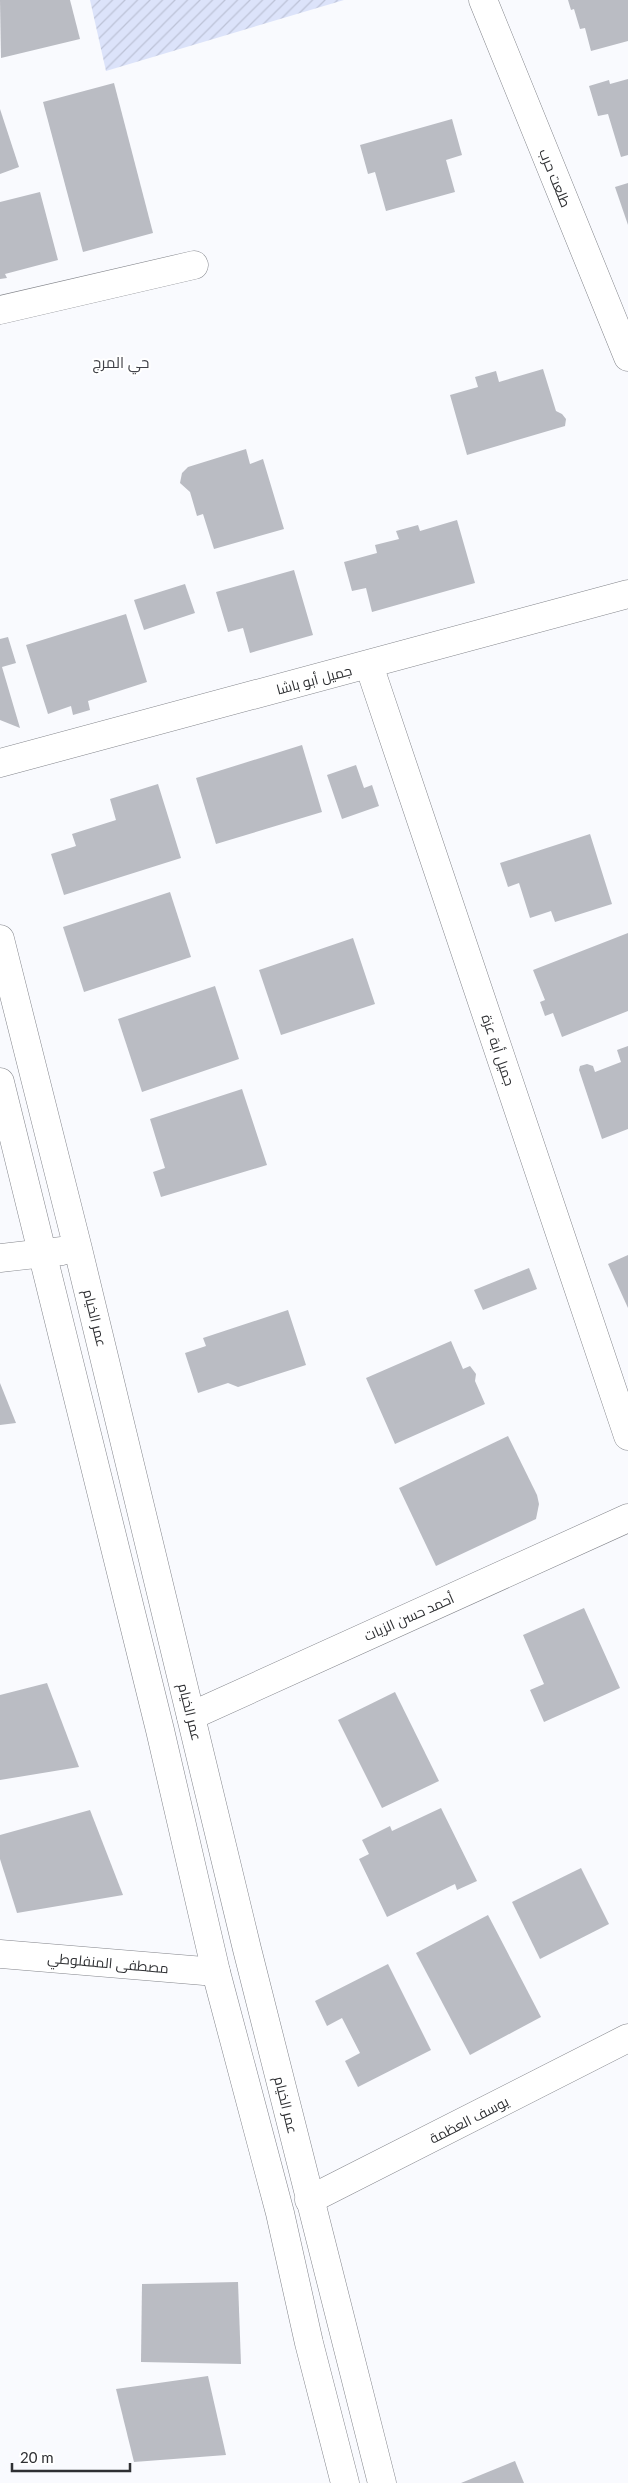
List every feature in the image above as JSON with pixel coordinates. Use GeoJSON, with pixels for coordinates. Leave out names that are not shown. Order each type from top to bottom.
{"type":"FeatureCollection","features":[{"type":"Feature","properties":{"kind":"street","name":"طلعت حرب"},"geometry":{"type":"LineString","coordinates":[[483,0],[628,356]]}},
{"type":"Feature","properties":{"kind":"street"},"geometry":{"type":"LineString","coordinates":[[0,310],[194,265]]}},
{"type":"Feature","properties":{"kind":"street","name":"جميل أبو باشا"},"geometry":{"type":"LineString","coordinates":[[0,763],[628,594]]}},
{"type":"Feature","properties":{"kind":"street","name":"جميل أبة عزة"},"geometry":{"type":"LineString","coordinates":[[369,665],[628,1436]]}},
{"type":"Feature","properties":{"kind":"street","name":"عمر الخيام"},"geometry":{"type":"LineString","coordinates":[[0,939],[78,1249],[309,2200],[382,2483]]}},
{"type":"Feature","properties":{"kind":"street"},"geometry":{"type":"LineString","coordinates":[[0,1082],[216,1972],[280,2213],[309,2343],[345,2483]]}},
{"type":"Feature","properties":{"kind":"street"},"geometry":{"type":"LineString","coordinates":[[0,1258],[78,1249]]}},
{"type":"Feature","properties":{"kind":"street","name":"أحمد حسن الزيات"},"geometry":{"type":"LineString","coordinates":[[191,1716],[628,1518]]}},
{"type":"Feature","properties":{"kind":"street","name":"مصطفى المنفلوطي"},"geometry":{"type":"LineString","coordinates":[[0,1954],[216,1972]]}},
{"type":"Feature","properties":{"kind":"street","name":"يوسف العظمة"},"geometry":{"type":"LineString","coordinates":[[309,2200],[628,2038]]}},
{"type":"Feature","properties":{"kind":"shaded area"},"geometry":{"type":"Polygon","coordinates":[[[90,0],[344,0],[106,71],[90,0]]]}},
{"type":"Feature","properties":{"kind":"building"},"geometry":{"type":"Polygon","coordinates":[[[0,0],[70,0],[80,39],[1,58],[0,0]]]}},
{"type":"Feature","properties":{"kind":"building"},"geometry":{"type":"Polygon","coordinates":[[[568,0],[628,0],[628,41],[591,51],[585,28],[580,29],[574,9],[571,10],[568,0]]]}},
{"type":"Feature","properties":{"kind":"building"},"geometry":{"type":"Polygon","coordinates":[[[628,79],[628,155],[621,157],[608,114],[598,116],[589,86],[609,80],[610,84],[628,79]]]}},
{"type":"Feature","properties":{"kind":"building"},"geometry":{"type":"Polygon","coordinates":[[[114,83],[153,233],[83,252],[43,102],[114,83]]]}},
{"type":"Feature","properties":{"kind":"building"},"geometry":{"type":"Polygon","coordinates":[[[0,109],[19,167],[0,174],[0,109]]]}},
{"type":"Feature","properties":{"kind":"building"},"geometry":{"type":"Polygon","coordinates":[[[452,119],[462,155],[446,160],[455,192],[386,211],[375,172],[368,174],[360,145],[452,119]]]}},
{"type":"Feature","properties":{"kind":"building"},"geometry":{"type":"Polygon","coordinates":[[[628,183],[628,225],[615,187],[628,183]]]}},
{"type":"Feature","properties":{"kind":"building"},"geometry":{"type":"Polygon","coordinates":[[[40,192],[58,260],[5,274],[7,278],[0,279],[0,202],[40,192]]]}},
{"type":"Feature","properties":{"kind":"building"},"geometry":{"type":"Polygon","coordinates":[[[543,369],[556,411],[566,419],[565,426],[467,455],[450,395],[478,387],[475,377],[496,371],[499,382],[543,369]]]}},
{"type":"Feature","properties":{"kind":"building"},"geometry":{"type":"Polygon","coordinates":[[[246,449],[250,464],[263,459],[284,529],[214,549],[203,514],[197,516],[190,492],[180,483],[182,473],[188,467],[246,449]]]}},
{"type":"Feature","properties":{"kind":"building"},"geometry":{"type":"Polygon","coordinates":[[[457,520],[475,583],[372,612],[366,588],[352,591],[344,562],[377,553],[375,545],[399,539],[396,531],[418,525],[420,531],[457,520]]]}},
{"type":"Feature","properties":{"kind":"building"},"geometry":{"type":"Polygon","coordinates":[[[294,570],[313,635],[250,653],[243,628],[228,632],[216,592],[294,570]]]}},
{"type":"Feature","properties":{"kind":"building"},"geometry":{"type":"Polygon","coordinates":[[[185,584],[195,613],[144,630],[134,600],[185,584]]]}},
{"type":"Feature","properties":{"kind":"building"},"geometry":{"type":"Polygon","coordinates":[[[126,614],[147,682],[88,701],[90,710],[73,715],[71,706],[48,714],[26,645],[126,614]]]}},
{"type":"Feature","properties":{"kind":"building"},"geometry":{"type":"Polygon","coordinates":[[[8,637],[16,663],[2,667],[20,728],[0,720],[0,639],[8,637]]]}},
{"type":"Feature","properties":{"kind":"building"},"geometry":{"type":"Polygon","coordinates":[[[302,745],[322,812],[216,844],[196,778],[302,745]]]}},
{"type":"Feature","properties":{"kind":"building"},"geometry":{"type":"Polygon","coordinates":[[[356,765],[364,788],[372,785],[379,806],[342,819],[327,775],[356,765]]]}},
{"type":"Feature","properties":{"kind":"building"},"geometry":{"type":"Polygon","coordinates":[[[158,784],[181,858],[64,895],[51,854],[76,846],[72,834],[116,820],[110,799],[158,784]]]}},
{"type":"Feature","properties":{"kind":"building"},"geometry":{"type":"Polygon","coordinates":[[[590,834],[612,904],[555,922],[551,911],[530,918],[519,883],[508,887],[500,863],[590,834]]]}},
{"type":"Feature","properties":{"kind":"building"},"geometry":{"type":"Polygon","coordinates":[[[170,892],[191,957],[84,992],[63,927],[170,892]]]}},
{"type":"Feature","properties":{"kind":"building"},"geometry":{"type":"Polygon","coordinates":[[[628,933],[628,1011],[562,1037],[553,1013],[545,1016],[540,1002],[545,1000],[533,970],[628,933]]]}},
{"type":"Feature","properties":{"kind":"building"},"geometry":{"type":"Polygon","coordinates":[[[353,938],[375,1004],[281,1035],[259,970],[353,938]]]}},
{"type":"Feature","properties":{"kind":"building"},"geometry":{"type":"Polygon","coordinates":[[[215,986],[239,1059],[142,1092],[118,1019],[215,986]]]}},
{"type":"Feature","properties":{"kind":"building"},"geometry":{"type":"Polygon","coordinates":[[[628,1046],[628,1129],[602,1139],[579,1070],[580,1066],[587,1064],[593,1066],[595,1072],[621,1062],[617,1050],[628,1046]]]}},
{"type":"Feature","properties":{"kind":"building"},"geometry":{"type":"Polygon","coordinates":[[[242,1089],[267,1165],[161,1197],[153,1172],[165,1168],[150,1119],[242,1089]]]}},
{"type":"Feature","properties":{"kind":"building"},"geometry":{"type":"Polygon","coordinates":[[[628,1255],[628,1308],[608,1264],[628,1255]]]}},
{"type":"Feature","properties":{"kind":"building"},"geometry":{"type":"Polygon","coordinates":[[[529,1268],[537,1289],[483,1310],[474,1290],[529,1268]]]}},
{"type":"Feature","properties":{"kind":"building"},"geometry":{"type":"Polygon","coordinates":[[[288,1310],[306,1365],[238,1387],[228,1383],[198,1393],[185,1353],[206,1346],[203,1338],[288,1310]]]}},
{"type":"Feature","properties":{"kind":"building"},"geometry":{"type":"Polygon","coordinates":[[[451,1341],[463,1369],[470,1366],[476,1374],[475,1381],[485,1404],[395,1444],[366,1378],[451,1341]]]}},
{"type":"Feature","properties":{"kind":"building"},"geometry":{"type":"Polygon","coordinates":[[[0,1383],[16,1423],[0,1425],[0,1383]]]}},
{"type":"Feature","properties":{"kind":"building"},"geometry":{"type":"Polygon","coordinates":[[[508,1436],[537,1495],[539,1504],[536,1519],[436,1566],[399,1488],[508,1436]]]}},
{"type":"Feature","properties":{"kind":"building"},"geometry":{"type":"Polygon","coordinates":[[[584,1608],[620,1688],[544,1722],[530,1690],[544,1684],[523,1635],[584,1608]]]}},
{"type":"Feature","properties":{"kind":"building"},"geometry":{"type":"Polygon","coordinates":[[[47,1683],[79,1767],[0,1780],[0,1695],[47,1683]]]}},
{"type":"Feature","properties":{"kind":"building"},"geometry":{"type":"Polygon","coordinates":[[[395,1692],[439,1781],[382,1808],[338,1720],[395,1692]]]}},
{"type":"Feature","properties":{"kind":"building"},"geometry":{"type":"Polygon","coordinates":[[[441,1808],[477,1881],[457,1890],[455,1884],[387,1917],[359,1859],[369,1854],[362,1840],[390,1826],[392,1831],[441,1808]]]}},
{"type":"Feature","properties":{"kind":"building"},"geometry":{"type":"Polygon","coordinates":[[[90,1810],[123,1895],[17,1913],[0,1859],[0,1835],[90,1810]]]}},
{"type":"Feature","properties":{"kind":"building"},"geometry":{"type":"Polygon","coordinates":[[[581,1868],[609,1924],[540,1959],[512,1902],[581,1868]]]}},
{"type":"Feature","properties":{"kind":"building"},"geometry":{"type":"Polygon","coordinates":[[[488,1915],[541,2017],[470,2055],[416,1953],[488,1915]]]}},
{"type":"Feature","properties":{"kind":"building"},"geometry":{"type":"Polygon","coordinates":[[[388,1964],[431,2050],[358,2087],[345,2061],[360,2053],[342,2018],[327,2026],[315,2001],[388,1964]]]}},
{"type":"Feature","properties":{"kind":"building"},"geometry":{"type":"Polygon","coordinates":[[[238,2282],[241,2364],[141,2362],[142,2284],[238,2282]]]}},
{"type":"Feature","properties":{"kind":"building"},"geometry":{"type":"Polygon","coordinates":[[[208,2376],[226,2455],[134,2462],[116,2389],[208,2376]]]}},
{"type":"Feature","properties":{"kind":"building"},"geometry":{"type":"Polygon","coordinates":[[[515,2461],[524,2483],[461,2483],[515,2461]]]}},
{"type":"Feature","properties":{"kind":"district","name":"حي المرج"},"geometry":{"type":"Point","coordinates":[121,363]}}]}
